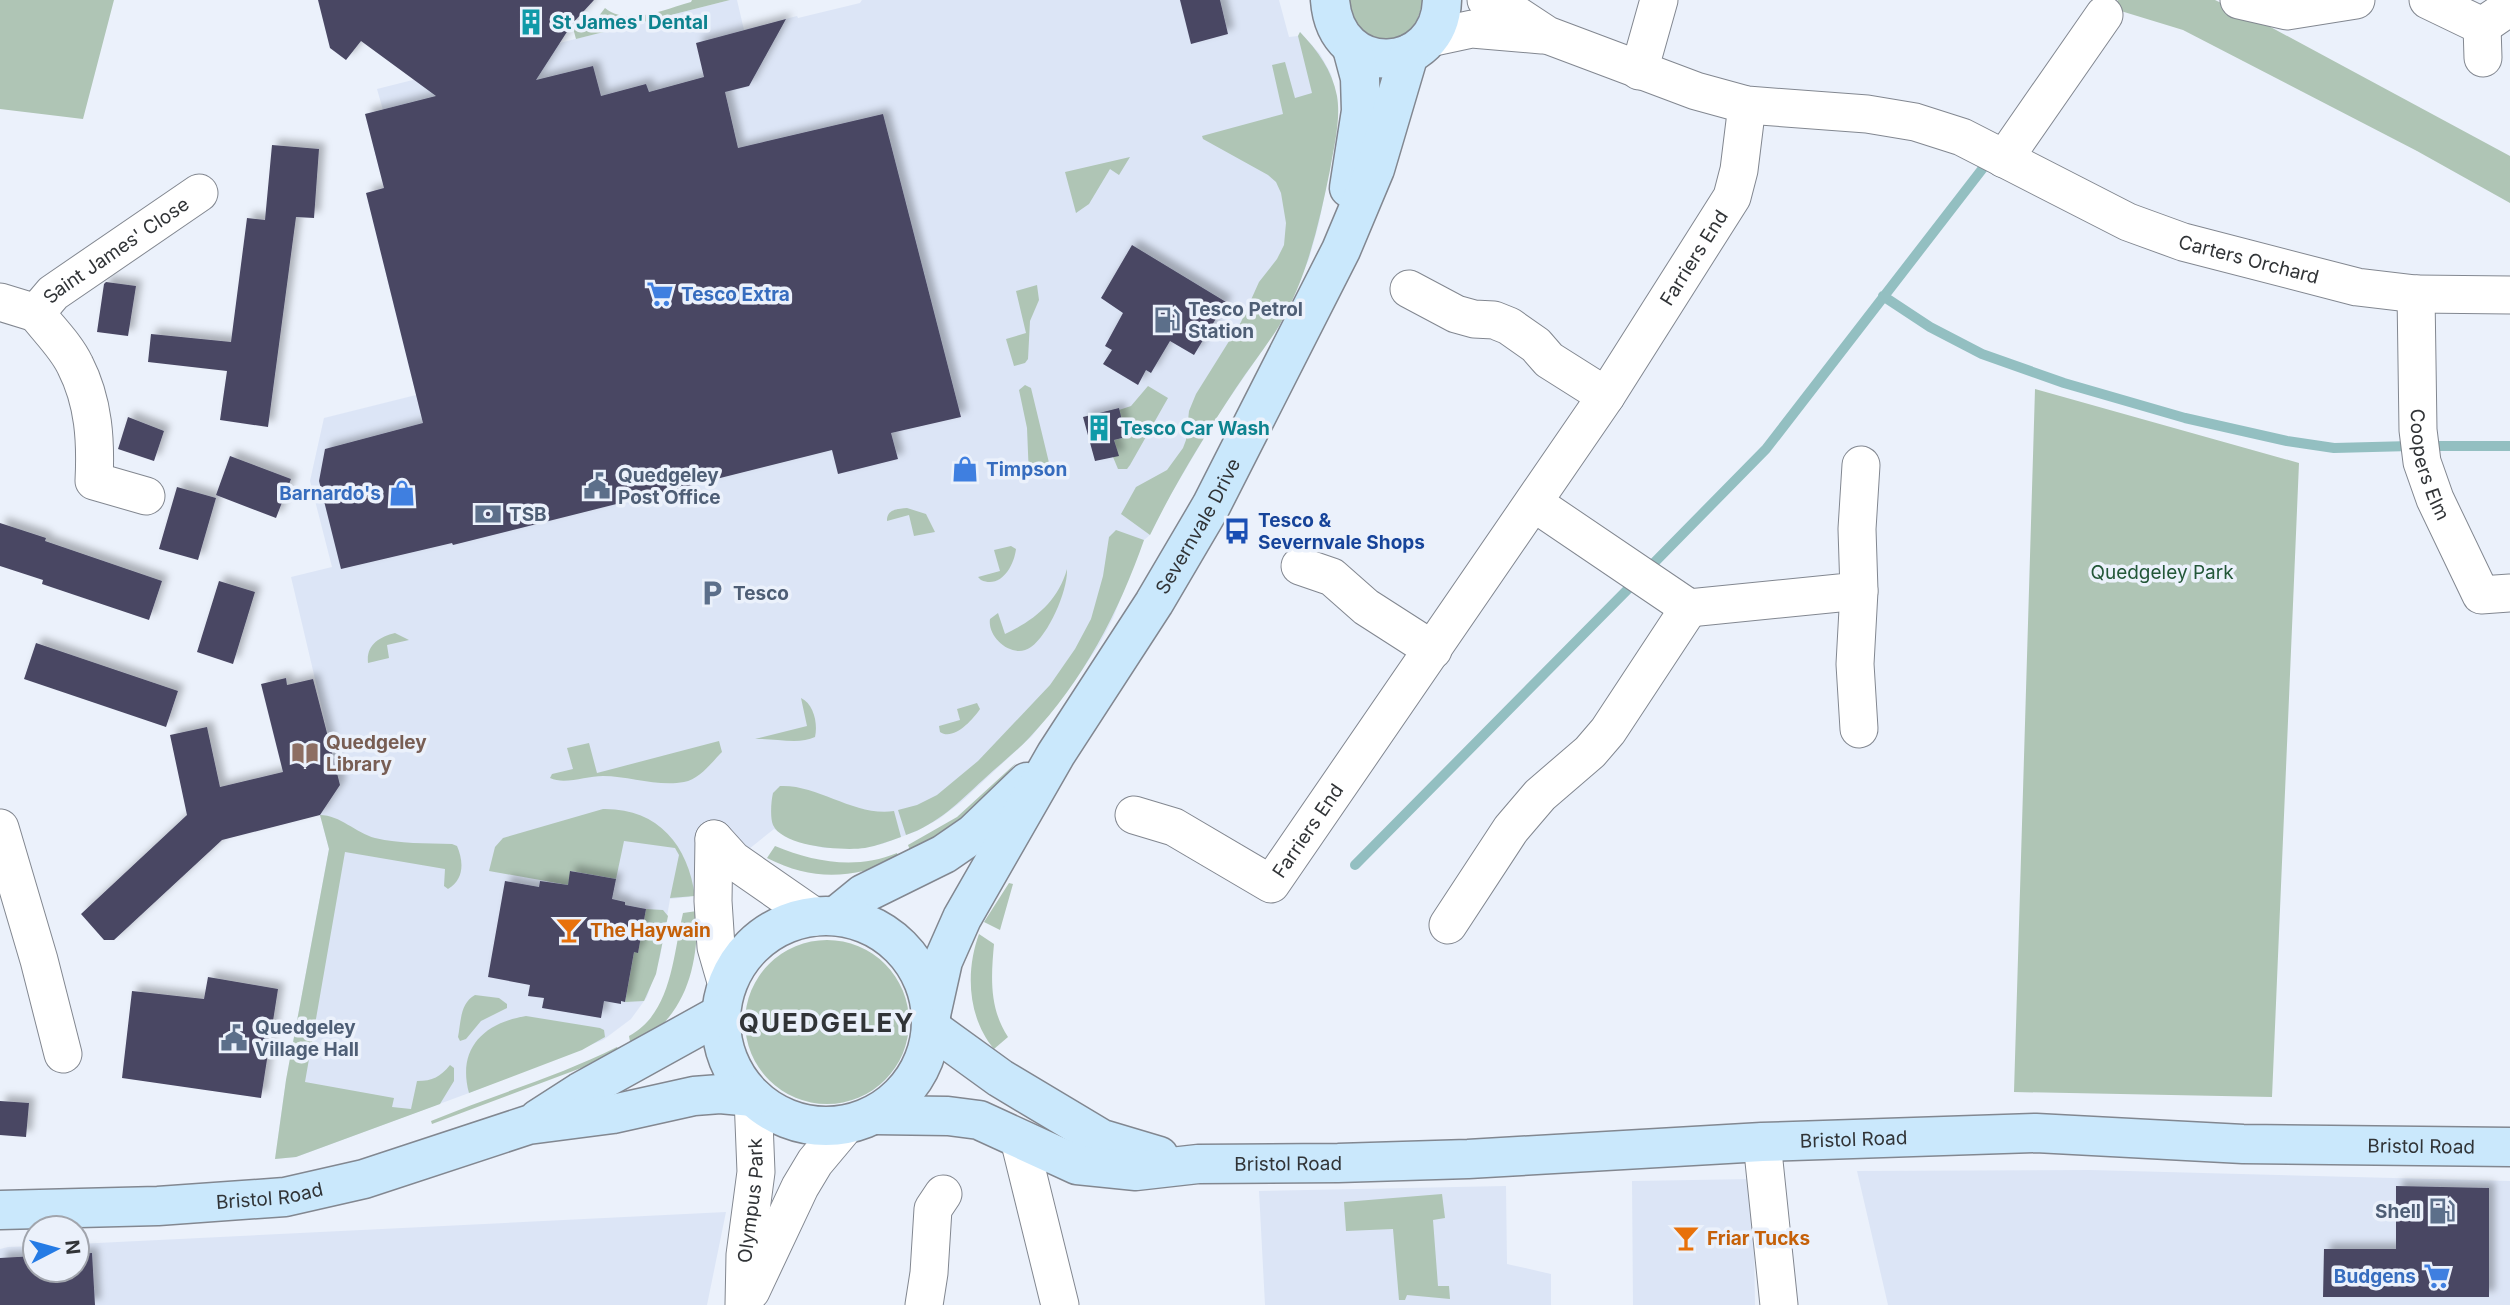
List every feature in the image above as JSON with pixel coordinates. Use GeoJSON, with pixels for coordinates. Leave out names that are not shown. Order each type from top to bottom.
{"type":"FeatureCollection","features":[{"type":"Feature","properties":{"kind":"main road","name":"Severnvale Drive"},"geometry":{"type":"LineString","coordinates":[[1330,0],[1332,17],[1340,34],[1352,48],[1360,78],[1361,111],[1341,250]]}},
{"type":"Feature","properties":{"kind":"main road","name":"Severnvale Drive"},"geometry":{"type":"LineString","coordinates":[[931,1021],[943,961],[962,918],[1056,754],[1154,603],[1211,506],[1341,250],[1419,46],[1439,21],[1442,0]]}},
{"type":"Feature","properties":{"kind":"main road"},"geometry":{"type":"LineString","coordinates":[[1352,48],[1370,57],[1389,59],[1419,46]]}},
{"type":"Feature","properties":{"kind":"main road","name":"Severnvale Drive"},"geometry":{"type":"LineString","coordinates":[[825,916],[944,854],[973,834],[1056,754]]}},
{"type":"Feature","properties":{"kind":"main road"},"geometry":{"type":"LineString","coordinates":[[825,916],[861,922],[883,933],[900,946],[920,975],[926,987],[931,1021],[929,1043],[915,1079],[900,1096],[860,1120],[818,1126],[798,1123],[767,1109],[753,1097],[732,1067],[723,1041],[724,1000],[748,951],[773,930],[802,919],[825,916]]}},
{"type":"Feature","properties":{"kind":"main road","name":"Bristol Road"},"geometry":{"type":"LineString","coordinates":[[528,1125],[724,1000]]}},
{"type":"Feature","properties":{"kind":"main road","name":"Bristol Road"},"geometry":{"type":"LineString","coordinates":[[931,1021],[1000,1078],[1102,1139],[1141,1152],[1198,1164]]}},
{"type":"Feature","properties":{"kind":"main road","name":"Bristol Road"},"geometry":{"type":"LineString","coordinates":[[0,1210],[158,1206],[285,1197],[364,1179],[528,1125],[613,1114],[694,1096],[720,1094],[753,1097]]}},
{"type":"Feature","properties":{"kind":"main road","name":"Bristol Road"},"geometry":{"type":"LineString","coordinates":[[860,1120],[948,1116],[979,1120],[1077,1165],[1136,1171],[1198,1164],[1455,1159],[1762,1142],[2036,1133],[2243,1144],[2510,1147]]}},
{"type":"Feature","properties":{"kind":"street","name":"Carters Orchard"},"geometry":{"type":"LineString","coordinates":[[1486,0],[1506,8],[1547,35],[1696,91],[1747,104],[1867,114],[1915,122],[1962,137],[2128,222],[2183,242],[2357,288],[2416,295],[2510,295]]}},
{"type":"Feature","properties":{"kind":"street"},"geometry":{"type":"LineString","coordinates":[[1639,71],[1659,0]]}},
{"type":"Feature","properties":{"kind":"street"},"geometry":{"type":"LineString","coordinates":[[2239,0],[2287,11],[2356,0]]}},
{"type":"Feature","properties":{"kind":"street"},"geometry":{"type":"LineString","coordinates":[[2428,0],[2492,30]]}},
{"type":"Feature","properties":{"kind":"street"},"geometry":{"type":"LineString","coordinates":[[2004,159],[2104,15]]}},
{"type":"Feature","properties":{"kind":"street","name":"Carters Orchard"},"geometry":{"type":"LineString","coordinates":[[1419,46],[1472,29],[1547,35]]}},
{"type":"Feature","properties":{"kind":"street","name":"Farriers End"},"geometry":{"type":"LineString","coordinates":[[1134,815],[1174,827],[1271,884],[1606,396],[1732,197],[1739,170],[1747,104]]}},
{"type":"Feature","properties":{"kind":"street","name":"Saint James' Close"},"geometry":{"type":"LineString","coordinates":[[36,313],[53,293],[199,192]]}},
{"type":"Feature","properties":{"kind":"street"},"geometry":{"type":"LineString","coordinates":[[1409,289],[1456,314],[1494,320],[1509,326],[1536,345],[1549,360],[1606,396]]}},
{"type":"Feature","properties":{"kind":"street","name":"Coopers Elm"},"geometry":{"type":"LineString","coordinates":[[2416,295],[2420,446],[2435,499],[2481,595],[2510,593]]}},
{"type":"Feature","properties":{"kind":"street","name":"Saint James' Close"},"geometry":{"type":"LineString","coordinates":[[0,302],[36,313],[75,365],[93,417],[96,441],[94,481],[146,496]]}},
{"type":"Feature","properties":{"kind":"street"},"geometry":{"type":"LineString","coordinates":[[1859,729],[1855,664],[1861,465]]}},
{"type":"Feature","properties":{"kind":"street"},"geometry":{"type":"LineString","coordinates":[[1534,503],[1689,608],[1859,591]]}},
{"type":"Feature","properties":{"kind":"street"},"geometry":{"type":"LineString","coordinates":[[1300,566],[1332,577],[1366,607],[1433,650]]}},
{"type":"Feature","properties":{"kind":"street"},"geometry":{"type":"LineString","coordinates":[[1448,925],[1511,829],[1540,795],[1590,752],[1608,732],[1689,608]]}},
{"type":"Feature","properties":{"kind":"street"},"geometry":{"type":"LineString","coordinates":[[0,828],[58,975],[62,1054]]}},
{"type":"Feature","properties":{"kind":"street"},"geometry":{"type":"LineString","coordinates":[[724,1000],[715,936],[714,839],[733,860],[825,916]]}},
{"type":"Feature","properties":{"kind":"street","name":"Olympus Park"},"geometry":{"type":"LineString","coordinates":[[744,1305],[745,1255],[755,1172],[753,1097]]}},
{"type":"Feature","properties":{"kind":"street","name":"Olympus Park"},"geometry":{"type":"LineString","coordinates":[[744,1305],[800,1187],[815,1162],[860,1120]]}},
{"type":"Feature","properties":{"kind":"street"},"geometry":{"type":"LineString","coordinates":[[1019,1139],[1060,1305]]}},
{"type":"Feature","properties":{"kind":"street"},"geometry":{"type":"LineString","coordinates":[[1762,1142],[1779,1305]]}},
{"type":"Feature","properties":{"kind":"street"},"geometry":{"type":"LineString","coordinates":[[924,1305],[933,1209],[943,1194]]}},
{"type":"Feature","properties":{"kind":"shaded area"},"geometry":{"type":"Polygon","coordinates":[[[737,0],[744,30],[860,3],[862,0],[1279,0],[1289,37],[1298,36],[1300,32],[1320,54],[1331,74],[1337,98],[1332,157],[1309,259],[1279,326],[1216,418],[1150,535],[1144,540],[1113,618],[1099,645],[1032,736],[961,802],[917,831],[862,848],[824,848],[789,838],[774,829],[689,897],[670,899],[660,957],[647,997],[631,1019],[603,1040],[296,1157],[275,1159],[286,1080],[329,849],[320,815],[340,785],[291,577],[332,567],[310,481],[324,418],[416,395],[366,193],[384,188],[365,114],[383,110],[377,89],[737,0]]]}},
{"type":"Feature","properties":{"kind":"shaded area"},"geometry":{"type":"Polygon","coordinates":[[[2090,1170],[2510,1181],[2510,1305],[1888,1305],[1857,1171],[2090,1170]]]}},
{"type":"Feature","properties":{"kind":"shaded area"},"geometry":{"type":"Polygon","coordinates":[[[1753,1179],[1755,1305],[1633,1305],[1632,1181],[1753,1179]]]}},
{"type":"Feature","properties":{"kind":"shaded area"},"geometry":{"type":"Polygon","coordinates":[[[1506,1186],[1507,1264],[1551,1274],[1551,1305],[1265,1305],[1259,1191],[1506,1186]]]}},
{"type":"Feature","properties":{"kind":"shaded area"},"geometry":{"type":"Polygon","coordinates":[[[726,1212],[707,1305],[0,1305],[0,1249],[21,1247],[21,1284],[91,1284],[91,1243],[726,1212]]]}},
{"type":"Feature","properties":{"kind":"green space"},"geometry":{"type":"Polygon","coordinates":[[[0,0],[114,0],[83,119],[0,109],[0,0]]]}},
{"type":"Feature","properties":{"kind":"green space"},"geometry":{"type":"Polygon","coordinates":[[[692,0],[730,0],[576,39],[572,24],[574,21],[578,23],[584,13],[595,21],[605,8],[625,16],[647,15],[692,0]]]}},
{"type":"Feature","properties":{"kind":"green space"},"geometry":{"type":"Polygon","coordinates":[[[1349,0],[1423,2],[1410,31],[1399,37],[1380,41],[1356,26],[1349,0]]]}},
{"type":"Feature","properties":{"kind":"green space"},"geometry":{"type":"Polygon","coordinates":[[[2118,0],[2215,0],[2265,24],[2510,156],[2510,203],[2417,151],[2183,30],[2111,8],[2118,0]]]}},
{"type":"Feature","properties":{"kind":"green space"},"geometry":{"type":"Polygon","coordinates":[[[1300,32],[1328,69],[1338,105],[1330,170],[1311,250],[1289,308],[1279,326],[1202,442],[1150,535],[1121,514],[1136,487],[1167,470],[1183,448],[1189,411],[1196,394],[1241,322],[1259,282],[1284,245],[1286,223],[1281,193],[1276,182],[1202,136],[1283,114],[1272,65],[1285,62],[1295,98],[1312,93],[1298,36],[1300,32]]]}},
{"type":"Feature","properties":{"kind":"green space"},"geometry":{"type":"Polygon","coordinates":[[[1130,157],[1119,175],[1110,169],[1089,204],[1076,213],[1065,172],[1130,157]]]}},
{"type":"Feature","properties":{"kind":"green space"},"geometry":{"type":"Polygon","coordinates":[[[1037,285],[1039,300],[1030,321],[1028,359],[1025,363],[1014,366],[1006,339],[1026,333],[1016,291],[1037,285]]]}},
{"type":"Feature","properties":{"kind":"green space"},"geometry":{"type":"Polygon","coordinates":[[[1025,385],[1031,388],[1051,471],[1029,477],[1027,428],[1019,390],[1025,385]]]}},
{"type":"Feature","properties":{"kind":"green space"},"geometry":{"type":"Polygon","coordinates":[[[1148,386],[1168,398],[1130,465],[1127,469],[1118,469],[1113,457],[1118,455],[1114,440],[1126,437],[1119,410],[1131,406],[1148,386]]]}},
{"type":"Feature","properties":{"kind":"green space","name":"Quedgeley Park"},"geometry":{"type":"Polygon","coordinates":[[[2035,389],[2299,463],[2272,1097],[2014,1092],[2035,389]]]}},
{"type":"Feature","properties":{"kind":"green space"},"geometry":{"type":"Polygon","coordinates":[[[907,508],[926,514],[935,532],[914,536],[909,515],[887,521],[891,512],[907,508]]]}},
{"type":"Feature","properties":{"kind":"green space"},"geometry":{"type":"Polygon","coordinates":[[[1116,530],[1144,540],[1098,645],[1067,693],[1025,743],[957,804],[938,819],[906,835],[898,810],[917,805],[937,795],[978,761],[1050,685],[1075,649],[1091,619],[1103,576],[1109,537],[1116,530]]]}},
{"type":"Feature","properties":{"kind":"green space"},"geometry":{"type":"Polygon","coordinates":[[[1011,546],[1016,549],[1015,556],[1005,574],[995,581],[981,580],[978,577],[1000,571],[994,550],[1011,546]]]}},
{"type":"Feature","properties":{"kind":"green space"},"geometry":{"type":"Polygon","coordinates":[[[1067,569],[1056,611],[1038,641],[1031,647],[1017,651],[1009,649],[997,640],[990,626],[990,619],[998,613],[1005,634],[1026,622],[1044,608],[1058,591],[1067,569]]]}},
{"type":"Feature","properties":{"kind":"green space"},"geometry":{"type":"Polygon","coordinates":[[[395,633],[409,640],[387,645],[389,658],[368,663],[371,647],[395,633]]]}},
{"type":"Feature","properties":{"kind":"green space"},"geometry":{"type":"Polygon","coordinates":[[[801,698],[809,705],[814,715],[815,737],[794,741],[755,739],[807,726],[801,698]]]}},
{"type":"Feature","properties":{"kind":"green space"},"geometry":{"type":"Polygon","coordinates":[[[977,703],[980,709],[962,728],[951,734],[940,732],[939,726],[960,720],[957,709],[977,703]]]}},
{"type":"Feature","properties":{"kind":"green space"},"geometry":{"type":"Polygon","coordinates":[[[719,741],[722,752],[700,774],[684,782],[664,783],[603,776],[569,780],[550,778],[552,774],[573,769],[567,748],[589,743],[597,773],[719,741]]]}},
{"type":"Feature","properties":{"kind":"green space"},"geometry":{"type":"Polygon","coordinates":[[[1016,763],[977,809],[912,855],[908,845],[957,817],[1016,763]]]}},
{"type":"Feature","properties":{"kind":"green space"},"geometry":{"type":"Polygon","coordinates":[[[780,786],[808,790],[865,809],[894,811],[901,837],[855,849],[815,846],[789,838],[779,832],[772,822],[773,793],[780,786]]]}},
{"type":"Feature","properties":{"kind":"green space"},"geometry":{"type":"Polygon","coordinates":[[[603,809],[640,815],[667,833],[685,861],[695,896],[670,898],[679,855],[675,848],[624,841],[616,879],[571,871],[568,885],[489,871],[495,847],[503,838],[603,809]]]}},
{"type":"Feature","properties":{"kind":"green space"},"geometry":{"type":"Polygon","coordinates":[[[320,815],[334,818],[375,838],[452,844],[457,846],[461,870],[457,881],[448,889],[444,886],[445,869],[345,852],[305,1082],[394,1098],[392,1107],[411,1109],[417,1081],[436,1078],[450,1065],[454,1068],[454,1081],[440,1104],[296,1157],[275,1159],[286,1080],[329,849],[320,815]]]}},
{"type":"Feature","properties":{"kind":"green space"},"geometry":{"type":"Polygon","coordinates":[[[775,846],[835,862],[866,861],[897,853],[899,860],[849,874],[817,874],[784,866],[767,858],[775,846]]]}},
{"type":"Feature","properties":{"kind":"green space"},"geometry":{"type":"Polygon","coordinates":[[[1009,883],[1013,884],[1000,930],[984,922],[1009,883]]]}},
{"type":"Feature","properties":{"kind":"green space"},"geometry":{"type":"Polygon","coordinates":[[[646,909],[663,910],[668,916],[656,974],[644,1001],[625,1002],[634,952],[638,952],[646,909]]]}},
{"type":"Feature","properties":{"kind":"green space"},"geometry":{"type":"Polygon","coordinates":[[[697,911],[694,957],[687,986],[662,1025],[631,1047],[629,1036],[643,1026],[662,998],[673,964],[683,913],[697,911]]]}},
{"type":"Feature","properties":{"kind":"green space"},"geometry":{"type":"Polygon","coordinates":[[[979,934],[994,944],[994,1004],[1008,1037],[994,1049],[979,1023],[972,994],[972,964],[979,934]]]}},
{"type":"Feature","properties":{"kind":"green space"},"geometry":{"type":"Polygon","coordinates":[[[827,940],[858,946],[885,964],[903,991],[909,1022],[903,1053],[885,1080],[858,1098],[827,1104],[796,1098],[769,1080],[751,1053],[745,1022],[751,991],[769,964],[796,946],[827,940]]]}},
{"type":"Feature","properties":{"kind":"green space"},"geometry":{"type":"Polygon","coordinates":[[[475,995],[499,998],[507,1004],[507,1008],[481,1021],[466,1039],[460,1041],[458,1037],[462,1013],[466,1003],[475,995]]]}},
{"type":"Feature","properties":{"kind":"green space"},"geometry":{"type":"Polygon","coordinates":[[[526,1016],[600,1028],[604,1030],[605,1037],[582,1050],[469,1093],[467,1063],[470,1051],[477,1041],[497,1025],[526,1016]]]}},
{"type":"Feature","properties":{"kind":"green space"},"geometry":{"type":"Polygon","coordinates":[[[617,1047],[621,1053],[432,1124],[431,1121],[571,1068],[617,1047]]]}},
{"type":"Feature","properties":{"kind":"green space"},"geometry":{"type":"Polygon","coordinates":[[[1442,1194],[1445,1218],[1433,1220],[1438,1286],[1449,1286],[1450,1299],[1407,1295],[1405,1300],[1399,1300],[1393,1229],[1346,1231],[1344,1202],[1442,1194]]]}},
{"type":"Feature","properties":{"kind":"building","name":"Tesco Extra"},"geometry":{"type":"Polygon","coordinates":[[[318,0],[594,0],[572,24],[536,80],[593,66],[601,96],[646,84],[649,92],[704,77],[696,43],[786,19],[749,86],[725,92],[738,148],[883,114],[961,417],[891,433],[898,459],[838,474],[832,450],[453,545],[452,543],[341,569],[319,481],[325,449],[423,423],[366,193],[384,188],[365,114],[436,96],[361,41],[346,60],[330,48],[318,0]]]}},
{"type":"Feature","properties":{"kind":"building"},"geometry":{"type":"Polygon","coordinates":[[[1180,0],[1220,0],[1228,34],[1191,44],[1180,0]]]}},
{"type":"Feature","properties":{"kind":"building"},"geometry":{"type":"Polygon","coordinates":[[[272,145],[319,149],[314,218],[296,217],[268,427],[220,420],[227,371],[148,362],[151,334],[231,342],[247,218],[265,220],[272,145]]]}},
{"type":"Feature","properties":{"kind":"building","name":"Tesco Petrol Station"},"geometry":{"type":"Polygon","coordinates":[[[1132,245],[1226,302],[1194,355],[1170,341],[1151,373],[1146,370],[1138,385],[1103,364],[1112,350],[1105,346],[1123,313],[1101,298],[1132,245]]]}},
{"type":"Feature","properties":{"kind":"building"},"geometry":{"type":"Polygon","coordinates":[[[106,282],[136,286],[128,336],[97,332],[106,282]]]}},
{"type":"Feature","properties":{"kind":"building","name":"Tesco Car Wash"},"geometry":{"type":"Polygon","coordinates":[[[1119,408],[1126,437],[1114,440],[1119,456],[1095,461],[1083,417],[1119,408]]]}},
{"type":"Feature","properties":{"kind":"building"},"geometry":{"type":"Polygon","coordinates":[[[128,417],[164,431],[154,461],[118,449],[128,417]]]}},
{"type":"Feature","properties":{"kind":"building"},"geometry":{"type":"Polygon","coordinates":[[[230,456],[291,479],[276,518],[216,495],[230,456]]]}},
{"type":"Feature","properties":{"kind":"building"},"geometry":{"type":"Polygon","coordinates":[[[177,487],[216,498],[198,560],[159,549],[177,487]]]}},
{"type":"Feature","properties":{"kind":"building"},"geometry":{"type":"Polygon","coordinates":[[[0,523],[162,581],[149,620],[42,584],[43,580],[0,566],[0,523]]]}},
{"type":"Feature","properties":{"kind":"building"},"geometry":{"type":"Polygon","coordinates":[[[219,581],[255,592],[233,664],[197,652],[219,581]]]}},
{"type":"Feature","properties":{"kind":"building"},"geometry":{"type":"Polygon","coordinates":[[[36,643],[178,691],[166,727],[24,679],[36,643]]]}},
{"type":"Feature","properties":{"kind":"building"},"geometry":{"type":"Polygon","coordinates":[[[286,678],[287,685],[313,679],[340,785],[320,815],[222,840],[114,940],[104,940],[81,914],[187,815],[170,735],[207,727],[220,787],[283,772],[261,684],[286,678]]]}},
{"type":"Feature","properties":{"kind":"building","name":"The Haywain"},"geometry":{"type":"Polygon","coordinates":[[[570,871],[616,879],[612,899],[646,909],[638,953],[634,952],[625,1002],[621,1001],[621,1004],[604,1001],[601,1018],[542,1008],[544,998],[528,996],[530,985],[488,977],[505,881],[539,887],[540,881],[568,885],[570,871]]]}},
{"type":"Feature","properties":{"kind":"building"},"geometry":{"type":"Polygon","coordinates":[[[208,977],[278,989],[261,1098],[122,1078],[132,991],[204,999],[208,977]]]}},
{"type":"Feature","properties":{"kind":"building"},"geometry":{"type":"Polygon","coordinates":[[[0,1101],[29,1103],[26,1137],[0,1135],[0,1101]]]}},
{"type":"Feature","properties":{"kind":"building"},"geometry":{"type":"Polygon","coordinates":[[[2396,1186],[2489,1188],[2489,1297],[2323,1297],[2324,1249],[2396,1249],[2396,1186]]]}},
{"type":"Feature","properties":{"kind":"building"},"geometry":{"type":"Polygon","coordinates":[[[91,1253],[95,1305],[0,1305],[0,1258],[21,1257],[21,1284],[91,1284],[91,1253]]]}},
{"type":"Feature","properties":{"kind":"waterway"},"geometry":{"type":"LineString","coordinates":[[1646,571],[1766,449],[1990,159]]}},
{"type":"Feature","properties":{"kind":"waterway"},"geometry":{"type":"LineString","coordinates":[[1883,296],[1930,327],[1982,354],[2064,383],[2185,418],[2287,441],[2334,448],[2411,446]]}},
{"type":"Feature","properties":{"kind":"waterway"},"geometry":{"type":"LineString","coordinates":[[2427,446],[2510,446]]}},
{"type":"Feature","properties":{"kind":"waterway"},"geometry":{"type":"LineString","coordinates":[[1355,865],[1635,582]]}},
{"type":"Feature","properties":{"kind":"place","name":"St James' Dental"},"geometry":{"type":"Point","coordinates":[531,22]}},
{"type":"Feature","properties":{"kind":"place","name":"Tesco Extra"},"geometry":{"type":"Point","coordinates":[660,294]}},
{"type":"Feature","properties":{"kind":"place","name":"Tesco Petrol Station"},"geometry":{"type":"Point","coordinates":[1167,320]}},
{"type":"Feature","properties":{"kind":"place","name":"Tesco Car Wash"},"geometry":{"type":"Point","coordinates":[1099,428]}},
{"type":"Feature","properties":{"kind":"place","name":"Timpson"},"geometry":{"type":"Point","coordinates":[965,469]}},
{"type":"Feature","properties":{"kind":"place","name":"Quedgeley Post Office"},"geometry":{"type":"Point","coordinates":[597,486]}},
{"type":"Feature","properties":{"kind":"place","name":"Barnardo's"},"geometry":{"type":"Point","coordinates":[402,493]}},
{"type":"Feature","properties":{"kind":"place","name":"TSB"},"geometry":{"type":"Point","coordinates":[488,514]}},
{"type":"Feature","properties":{"kind":"place","name":"Tesco & Severnvale Shops"},"geometry":{"type":"Point","coordinates":[1237,531]}},
{"type":"Feature","properties":{"kind":"place","name":"Tesco"},"geometry":{"type":"Point","coordinates":[712,593]}},
{"type":"Feature","properties":{"kind":"place","name":"Quedgeley Library"},"geometry":{"type":"Point","coordinates":[305,753]}},
{"type":"Feature","properties":{"kind":"place","name":"The Haywain"},"geometry":{"type":"Point","coordinates":[569,930]}},
{"type":"Feature","properties":{"kind":"place","name":"Quedgeley Village Hall"},"geometry":{"type":"Point","coordinates":[234,1038]}},
{"type":"Feature","properties":{"kind":"place","name":"Shell"},"geometry":{"type":"Point","coordinates":[2442,1211]}},
{"type":"Feature","properties":{"kind":"place","name":"Friar Tucks"},"geometry":{"type":"Point","coordinates":[1686,1238]}},
{"type":"Feature","properties":{"kind":"place","name":"Budgens"},"geometry":{"type":"Point","coordinates":[2437,1276]}},
{"type":"Feature","properties":{"kind":"district","name":"QUEDGELEY"},"geometry":{"type":"Point","coordinates":[827,1023]}}]}
